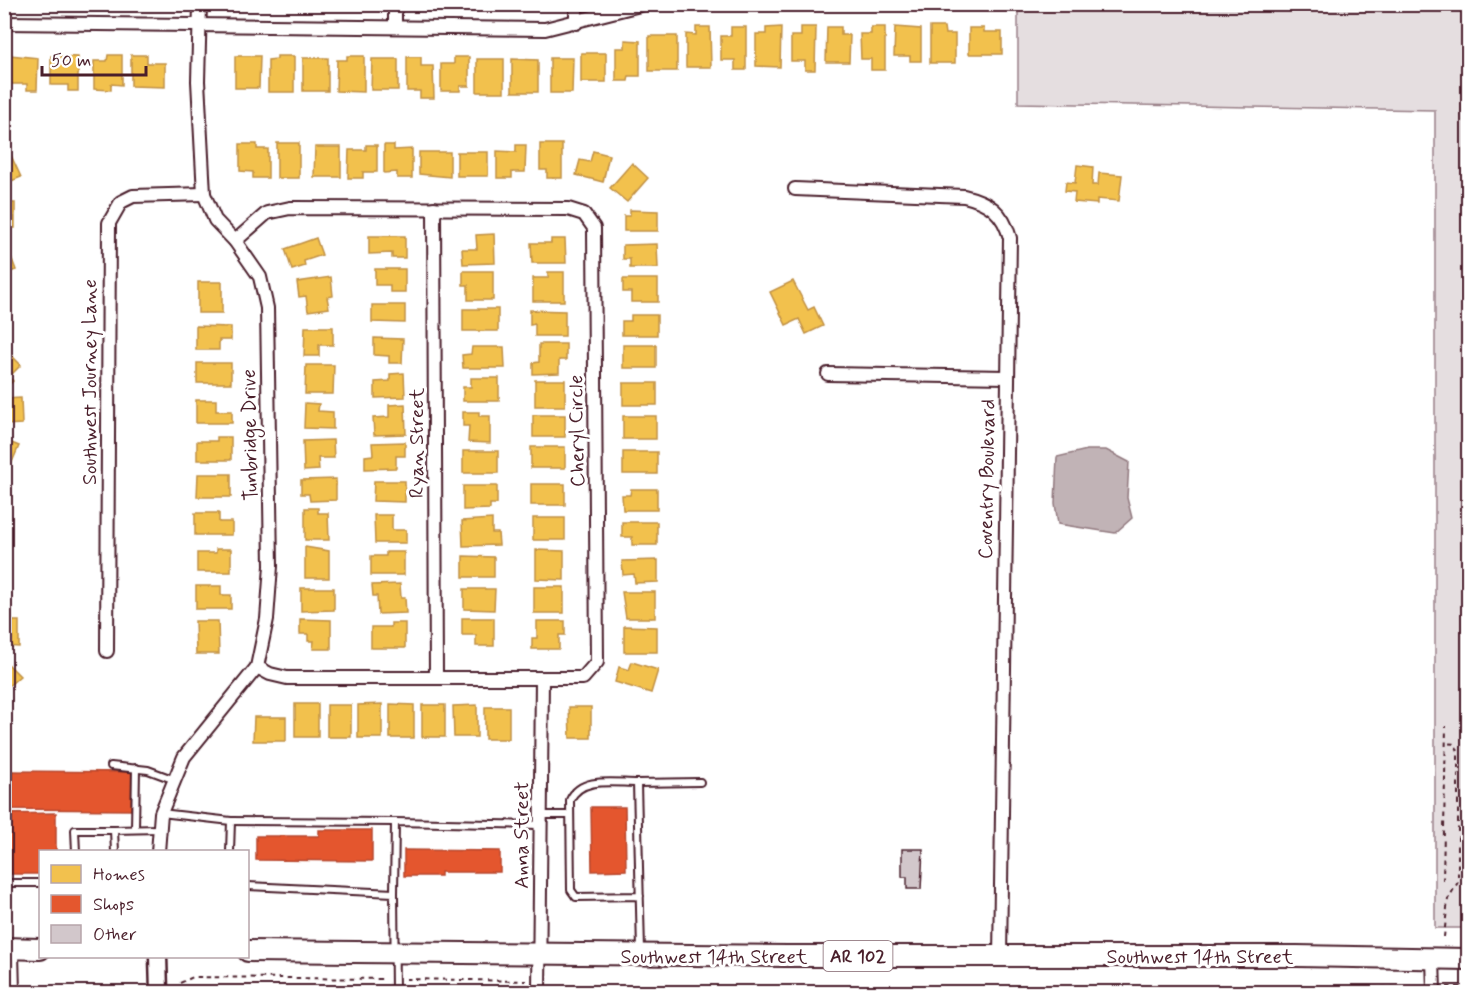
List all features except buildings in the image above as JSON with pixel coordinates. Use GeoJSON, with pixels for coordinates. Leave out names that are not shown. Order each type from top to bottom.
{"type":"FeatureCollection","features":[{"type":"Feature","properties":{"kind":"main road"},"geometry":{"type":"LineString","coordinates":[[10,948],[39,949]]}},
{"type":"Feature","properties":{"kind":"main road","name":"Southwest 14th Street"},"geometry":{"type":"LineString","coordinates":[[249,951],[1000,957],[1285,956],[1468,959]]}},
{"type":"Feature","properties":{"kind":"street","name":"Tunbridge Drive"},"geometry":{"type":"LineString","coordinates":[[159,850],[162,813],[184,758],[257,667],[267,619],[271,566],[267,308],[260,277],[235,242],[215,220],[204,194],[199,93],[200,4]]}},
{"type":"Feature","properties":{"kind":"street"},"geometry":{"type":"LineString","coordinates":[[395,4],[395,26]]}},
{"type":"Feature","properties":{"kind":"street"},"geometry":{"type":"LineString","coordinates":[[576,4],[576,22]]}},
{"type":"Feature","properties":{"kind":"street"},"geometry":{"type":"LineString","coordinates":[[4,23],[545,29],[644,4]]}},
{"type":"Feature","properties":{"kind":"street","name":"Coventry Boulevard"},"geometry":{"type":"LineString","coordinates":[[795,189],[964,196],[985,201],[1006,222],[1010,238],[1006,377],[1000,957]]}},
{"type":"Feature","properties":{"kind":"street","name":"Southwest Journey Lane"},"geometry":{"type":"LineString","coordinates":[[107,651],[109,223],[121,202],[133,196],[204,194]]}},
{"type":"Feature","properties":{"kind":"street","name":"Cheryl Circle"},"geometry":{"type":"LineString","coordinates":[[235,242],[267,213],[290,208],[568,209],[584,214],[594,228],[597,662],[583,678],[287,678],[257,667]]}},
{"type":"Feature","properties":{"kind":"street","name":"Ryan Street"},"geometry":{"type":"LineString","coordinates":[[434,208],[436,677]]}},
{"type":"Feature","properties":{"kind":"street"},"geometry":{"type":"LineString","coordinates":[[828,374],[1006,377]]}},
{"type":"Feature","properties":{"kind":"street","name":"Anna Street"},"geometry":{"type":"LineString","coordinates":[[539,987],[542,678]]}},
{"type":"Feature","properties":{"kind":"street"},"geometry":{"type":"LineString","coordinates":[[158,958],[159,993]]}},
{"type":"Feature","properties":{"kind":"street"},"geometry":{"type":"LineString","coordinates":[[1433,958],[1434,993]]}},
{"type":"Feature","properties":{"kind":"lane"},"geometry":{"type":"LineString","coordinates":[[111,766],[136,768],[175,780]]}},
{"type":"Feature","properties":{"kind":"lane"},"geometry":{"type":"LineString","coordinates":[[135,829],[136,768]]}},
{"type":"Feature","properties":{"kind":"lane"},"geometry":{"type":"LineString","coordinates":[[640,896],[576,897],[571,890],[570,800],[575,790],[584,784],[700,782]]}},
{"type":"Feature","properties":{"kind":"lane"},"geometry":{"type":"LineString","coordinates":[[637,783],[641,955]]}},
{"type":"Feature","properties":{"kind":"lane"},"geometry":{"type":"LineString","coordinates":[[162,813],[231,821],[395,822],[541,820],[570,815]]}},
{"type":"Feature","properties":{"kind":"lane"},"geometry":{"type":"LineString","coordinates":[[230,850],[231,821]]}},
{"type":"Feature","properties":{"kind":"lane"},"geometry":{"type":"LineString","coordinates":[[394,993],[395,822]]}},
{"type":"Feature","properties":{"kind":"lane"},"geometry":{"type":"LineString","coordinates":[[76,850],[75,830],[159,829]]}},
{"type":"Feature","properties":{"kind":"lane"},"geometry":{"type":"LineString","coordinates":[[114,830],[115,850]]}},
{"type":"Feature","properties":{"kind":"lane"},"geometry":{"type":"LineString","coordinates":[[4,883],[39,883]]}},
{"type":"Feature","properties":{"kind":"lane"},"geometry":{"type":"LineString","coordinates":[[249,886],[394,893]]}},
{"type":"Feature","properties":{"kind":"lane"},"geometry":{"type":"LineString","coordinates":[[10,948],[16,993]]}},
{"type":"Feature","properties":{"kind":"path"},"geometry":{"type":"LineString","coordinates":[[1443,880],[1446,726]]}},
{"type":"Feature","properties":{"kind":"path"},"geometry":{"type":"LineString","coordinates":[[1444,937],[1448,899],[1458,882],[1458,751],[1455,744],[1445,743]]}},
{"type":"Feature","properties":{"kind":"path"},"geometry":{"type":"LineString","coordinates":[[180,993],[180,983],[193,977],[382,979]]}},
{"type":"Feature","properties":{"kind":"path"},"geometry":{"type":"LineString","coordinates":[[409,980],[539,987]]}},
{"type":"Feature","properties":{"kind":"path"},"geometry":{"type":"LineString","coordinates":[[1265,986],[1422,988]]}},
{"type":"Feature","properties":{"kind":"path"},"geometry":{"type":"LineString","coordinates":[[1447,987],[1468,987]]}},
{"type":"Feature","properties":{"kind":"path"},"geometry":{"type":"LineString","coordinates":[[1394,988],[1397,993]]}},
{"type":"Feature","properties":{"kind":"shaded area"},"geometry":{"type":"Polygon","coordinates":[[[1018,5],[1468,5],[1468,928],[1435,928],[1435,110],[1018,103],[1018,5]]]}},
{"type":"Feature","properties":{"kind":"shaded area"},"geometry":{"type":"Polygon","coordinates":[[[1087,450],[1106,450],[1129,462],[1127,498],[1132,518],[1115,533],[1058,524],[1055,503],[1057,457],[1087,450]]]}}]}
